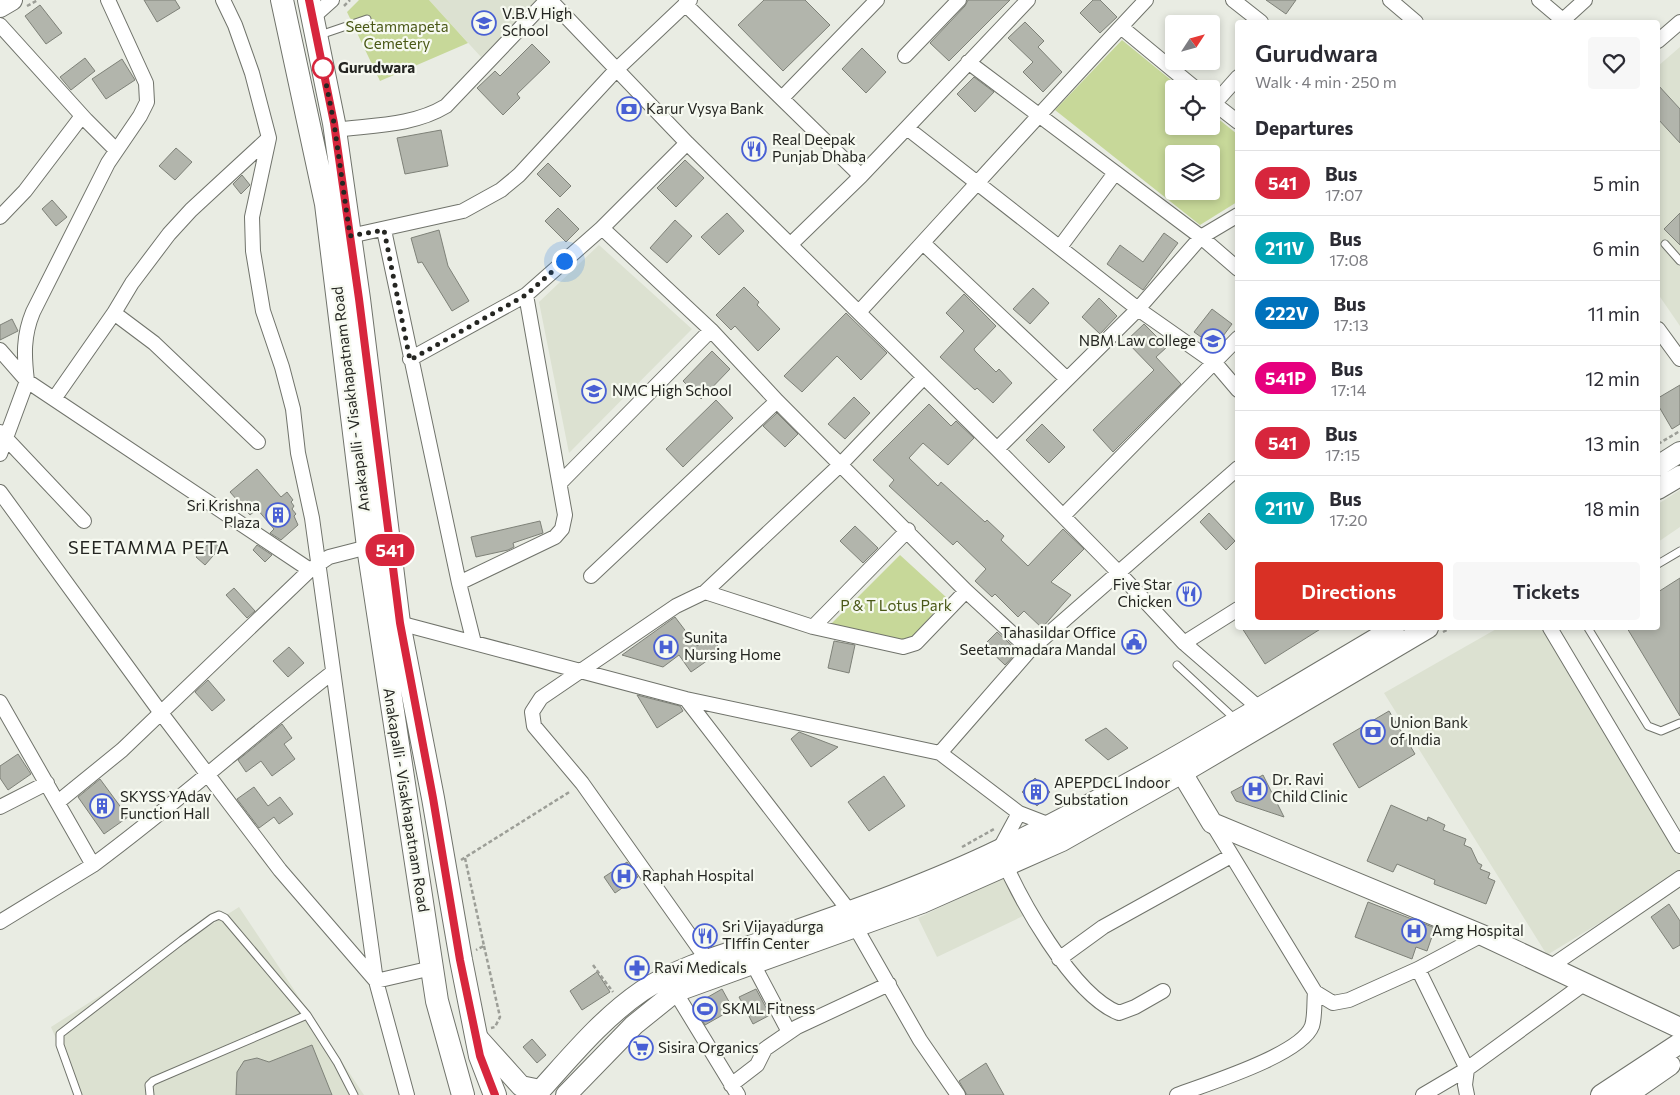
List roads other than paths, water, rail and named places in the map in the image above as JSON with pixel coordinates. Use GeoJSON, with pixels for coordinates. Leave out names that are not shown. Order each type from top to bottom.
{"type":"FeatureCollection","features":[{"type":"Feature","properties":{"kind":"main road"},"geometry":{"type":"LineString","coordinates":[[0,7],[12,0]]}},
{"type":"Feature","properties":{"kind":"main road","name":"Anakapalli - Visakhapatnam Road"},"geometry":{"type":"LineString","coordinates":[[282,0],[326,204],[368,547],[436,1001],[463,1095]]}},
{"type":"Feature","properties":{"kind":"main road","name":"Anakapalli - Visakhapatnam Road"},"geometry":{"type":"LineString","coordinates":[[313,18],[335,130],[400,623],[460,960],[480,1056],[495,1095]]}},
{"type":"Feature","properties":{"kind":"main road"},"geometry":{"type":"LineString","coordinates":[[1660,465],[1680,452]]}},
{"type":"Feature","properties":{"kind":"main road"},"geometry":{"type":"LineString","coordinates":[[1660,488],[1680,476]]}},
{"type":"Feature","properties":{"kind":"main road"},"geometry":{"type":"LineString","coordinates":[[476,1034],[521,1086],[538,1093],[623,1006],[671,985],[753,964],[1003,858],[1078,833],[1182,773],[1264,715],[1398,632],[1413,630]]}},
{"type":"Feature","properties":{"kind":"main road"},"geometry":{"type":"LineString","coordinates":[[1003,858],[1050,825],[1171,760],[1238,720],[1264,715]]}},
{"type":"Feature","properties":{"kind":"main road"},"geometry":{"type":"LineString","coordinates":[[1182,773],[1212,823],[1482,935],[1680,1028]]}},
{"type":"Feature","properties":{"kind":"main road"},"geometry":{"type":"LineString","coordinates":[[566,1095],[671,985],[708,961],[853,920]]}},
{"type":"Feature","properties":{"kind":"main road"},"geometry":{"type":"LineString","coordinates":[[1601,1095],[1680,1043]]}},
{"type":"Feature","properties":{"kind":"main road"},"geometry":{"type":"LineString","coordinates":[[1627,1095],[1680,1058]]}},
{"type":"Feature","properties":{"kind":"main road"},"geometry":{"type":"LineString","coordinates":[[452,1095],[454,1067]]}},
{"type":"Feature","properties":{"kind":"street"},"geometry":{"type":"LineString","coordinates":[[0,454],[3,436],[27,381],[24,351],[26,329],[116,150],[140,116],[147,102],[146,83],[108,0]]}},
{"type":"Feature","properties":{"kind":"street"},"geometry":{"type":"LineString","coordinates":[[223,0],[235,26],[252,74],[269,138],[252,217],[253,251],[263,311],[282,367],[293,409],[298,453],[312,518],[314,568],[333,672],[376,981],[407,1095]]}},
{"type":"Feature","properties":{"kind":"street"},"geometry":{"type":"LineString","coordinates":[[313,18],[332,0]]}},
{"type":"Feature","properties":{"kind":"street"},"geometry":{"type":"LineString","coordinates":[[335,130],[414,120],[432,115],[446,106],[548,0],[688,143],[997,449],[1119,573],[1184,643],[1264,715]]}},
{"type":"Feature","properties":{"kind":"street"},"geometry":{"type":"LineString","coordinates":[[782,98],[877,0]]}},
{"type":"Feature","properties":{"kind":"street"},"geometry":{"type":"LineString","coordinates":[[905,56],[959,0]]}},
{"type":"Feature","properties":{"kind":"street"},"geometry":{"type":"LineString","coordinates":[[791,244],[908,128],[1028,0]]}},
{"type":"Feature","properties":{"kind":"street"},"geometry":{"type":"LineString","coordinates":[[859,312],[978,183],[1038,114],[1146,0]]}},
{"type":"Feature","properties":{"kind":"street"},"geometry":{"type":"LineString","coordinates":[[1233,0],[1258,20]]}},
{"type":"Feature","properties":{"kind":"street"},"geometry":{"type":"LineString","coordinates":[[1390,0],[1414,20]]}},
{"type":"Feature","properties":{"kind":"street"},"geometry":{"type":"LineString","coordinates":[[1539,0],[1563,20]]}},
{"type":"Feature","properties":{"kind":"street"},"geometry":{"type":"LineString","coordinates":[[1565,20],[1585,0]]}},
{"type":"Feature","properties":{"kind":"street"},"geometry":{"type":"LineString","coordinates":[[350,236],[463,211],[501,190],[519,175],[616,70],[688,2],[861,176]]}},
{"type":"Feature","properties":{"kind":"street"},"geometry":{"type":"LineString","coordinates":[[1660,39],[1680,22]]}},
{"type":"Feature","properties":{"kind":"street"},"geometry":{"type":"LineString","coordinates":[[0,25],[82,116],[116,150]]}},
{"type":"Feature","properties":{"kind":"street"},"geometry":{"type":"LineString","coordinates":[[1120,27],[1185,80]]}},
{"type":"Feature","properties":{"kind":"street"},"geometry":{"type":"LineString","coordinates":[[968,62],[1201,237],[1235,266]]}},
{"type":"Feature","properties":{"kind":"street"},"geometry":{"type":"LineString","coordinates":[[1220,95],[1235,80]]}},
{"type":"Feature","properties":{"kind":"street"},"geometry":{"type":"LineString","coordinates":[[1220,108],[1235,120]]}},
{"type":"Feature","properties":{"kind":"street"},"geometry":{"type":"LineString","coordinates":[[0,217],[25,191],[82,116]]}},
{"type":"Feature","properties":{"kind":"street"},"geometry":{"type":"LineString","coordinates":[[908,128],[1138,309],[1215,363],[1235,386]]}},
{"type":"Feature","properties":{"kind":"street"},"geometry":{"type":"LineString","coordinates":[[54,399],[114,313],[132,283],[168,234],[191,210],[269,138]]}},
{"type":"Feature","properties":{"kind":"street"},"geometry":{"type":"LineString","coordinates":[[410,360],[526,295],[602,228],[688,143]]}},
{"type":"Feature","properties":{"kind":"street"},"geometry":{"type":"LineString","coordinates":[[1060,247],[1115,173]]}},
{"type":"Feature","properties":{"kind":"street"},"geometry":{"type":"LineString","coordinates":[[997,449],[1138,309],[1201,237],[1235,217]]}},
{"type":"Feature","properties":{"kind":"street"},"geometry":{"type":"LineString","coordinates":[[602,228],[711,330],[840,465],[908,530],[966,591],[1030,650]]}},
{"type":"Feature","properties":{"kind":"street"},"geometry":{"type":"LineString","coordinates":[[384,230],[410,360],[474,643]]}},
{"type":"Feature","properties":{"kind":"street"},"geometry":{"type":"LineString","coordinates":[[923,243],[1067,380]]}},
{"type":"Feature","properties":{"kind":"street"},"geometry":{"type":"LineString","coordinates":[[460,583],[555,537],[562,529],[565,516],[526,295]]}},
{"type":"Feature","properties":{"kind":"street"},"geometry":{"type":"LineString","coordinates":[[114,313],[154,343],[258,442]]}},
{"type":"Feature","properties":{"kind":"street"},"geometry":{"type":"LineString","coordinates":[[560,482],[711,330]]}},
{"type":"Feature","properties":{"kind":"street"},"geometry":{"type":"LineString","coordinates":[[1660,332],[1680,359]]}},
{"type":"Feature","properties":{"kind":"street"},"geometry":{"type":"LineString","coordinates":[[1063,516],[1235,341]]}},
{"type":"Feature","properties":{"kind":"street"},"geometry":{"type":"LineString","coordinates":[[0,350],[27,381],[314,568]]}},
{"type":"Feature","properties":{"kind":"street"},"geometry":{"type":"LineString","coordinates":[[708,961],[582,783],[534,726],[532,712],[541,698],[676,606],[705,592],[840,465],[924,377]]}},
{"type":"Feature","properties":{"kind":"street"},"geometry":{"type":"LineString","coordinates":[[592,576],[777,401]]}},
{"type":"Feature","properties":{"kind":"street"},"geometry":{"type":"LineString","coordinates":[[3,436],[84,521]]}},
{"type":"Feature","properties":{"kind":"street"},"geometry":{"type":"LineString","coordinates":[[940,753],[1030,650],[1235,471]]}},
{"type":"Feature","properties":{"kind":"street"},"geometry":{"type":"LineString","coordinates":[[0,492],[161,713],[280,870],[376,981]]}},
{"type":"Feature","properties":{"kind":"street"},"geometry":{"type":"LineString","coordinates":[[813,628],[908,530]]}},
{"type":"Feature","properties":{"kind":"street"},"geometry":{"type":"LineString","coordinates":[[58,802],[122,750],[314,568],[329,557],[368,547]]}},
{"type":"Feature","properties":{"kind":"street"},"geometry":{"type":"LineString","coordinates":[[705,592],[813,628],[893,645],[909,646],[923,636],[966,591]]}},
{"type":"Feature","properties":{"kind":"street"},"geometry":{"type":"LineString","coordinates":[[1184,643],[1235,611]]}},
{"type":"Feature","properties":{"kind":"street"},"geometry":{"type":"LineString","coordinates":[[400,623],[580,673],[686,699],[940,753],[1019,813],[1050,825]]}},
{"type":"Feature","properties":{"kind":"street"},"geometry":{"type":"LineString","coordinates":[[1551,630],[1680,846]]}},
{"type":"Feature","properties":{"kind":"street"},"geometry":{"type":"LineString","coordinates":[[0,922],[93,865],[156,818],[333,672]]}},
{"type":"Feature","properties":{"kind":"street"},"geometry":{"type":"LineString","coordinates":[[686,699],[853,920],[920,1040],[958,1095]]}},
{"type":"Feature","properties":{"kind":"street"},"geometry":{"type":"LineString","coordinates":[[1,706],[93,865]]}},
{"type":"Feature","properties":{"kind":"street"},"geometry":{"type":"LineString","coordinates":[[0,807],[47,783]]}},
{"type":"Feature","properties":{"kind":"street"},"geometry":{"type":"LineString","coordinates":[[1019,813],[1003,858],[1059,958],[1080,982],[1110,1010],[1119,1013],[1135,1007],[1163,991]]}},
{"type":"Feature","properties":{"kind":"street"},"geometry":{"type":"LineString","coordinates":[[1212,823],[1315,992],[1329,1001],[1340,1003],[1418,969],[1482,935]]}},
{"type":"Feature","properties":{"kind":"street"},"geometry":{"type":"LineString","coordinates":[[1059,958],[1103,927],[1231,856]]}},
{"type":"Feature","properties":{"kind":"street"},"geometry":{"type":"LineString","coordinates":[[1550,967],[1680,878]]}},
{"type":"Feature","properties":{"kind":"street"},"geometry":{"type":"LineString","coordinates":[[753,964],[789,1032]]}},
{"type":"Feature","properties":{"kind":"street"},"geometry":{"type":"LineString","coordinates":[[376,981],[432,968]]}},
{"type":"Feature","properties":{"kind":"street"},"geometry":{"type":"LineString","coordinates":[[1418,969],[1467,1069],[1465,1085],[1467,1095]]}},
{"type":"Feature","properties":{"kind":"street"},"geometry":{"type":"LineString","coordinates":[[1422,1095],[1467,1069],[1586,983]]}},
{"type":"Feature","properties":{"kind":"street"},"geometry":{"type":"LineString","coordinates":[[671,985],[734,1090],[757,1065],[765,1049],[789,1032],[889,984]]}},
{"type":"Feature","properties":{"kind":"street"},"geometry":{"type":"LineString","coordinates":[[1177,1095],[1265,1062],[1303,1037],[1312,1026],[1315,992]]}},
{"type":"Feature","properties":{"kind":"lane"},"geometry":{"type":"LineString","coordinates":[[313,18],[344,27],[367,19]]}},
{"type":"Feature","properties":{"kind":"lane"},"geometry":{"type":"LineString","coordinates":[[1665,244],[1680,261]]}},
{"type":"Feature","properties":{"kind":"lane"},"geometry":{"type":"LineString","coordinates":[[1660,563],[1680,551]]}},
{"type":"Feature","properties":{"kind":"lane"},"geometry":{"type":"LineString","coordinates":[[1589,630],[1648,726],[1661,731],[1680,723]]}},
{"type":"Feature","properties":{"kind":"lane"},"geometry":{"type":"LineString","coordinates":[[1177,665],[1238,720]]}},
{"type":"Feature","properties":{"kind":"lane"},"geometry":{"type":"LineString","coordinates":[[78,1095],[60,1046],[60,1034],[182,940],[212,918],[220,915],[225,918],[307,1015],[338,1062],[354,1095]]}},
{"type":"Feature","properties":{"kind":"lane"},"geometry":{"type":"LineString","coordinates":[[150,1095],[149,1085],[153,1081],[307,1015]]}},
{"type":"Feature","properties":{"kind":"place","name":"V.B.V High School"},"geometry":{"type":"Point","coordinates":[484,23]}},
{"type":"Feature","properties":{"kind":"place","name":"Gurudwara"},"geometry":{"type":"Point","coordinates":[323,68]}},
{"type":"Feature","properties":{"kind":"place","name":"Karur Vysya Bank"},"geometry":{"type":"Point","coordinates":[629,109]}},
{"type":"Feature","properties":{"kind":"place","name":"Real Deepak Punjab Dhaba"},"geometry":{"type":"Point","coordinates":[754,149]}},
{"type":"Feature","properties":{"kind":"place","name":"NBM Law college"},"geometry":{"type":"Point","coordinates":[1213,341]}},
{"type":"Feature","properties":{"kind":"place","name":"NMC High School"},"geometry":{"type":"Point","coordinates":[594,391]}},
{"type":"Feature","properties":{"kind":"place","name":"Sri Krishna Plaza"},"geometry":{"type":"Point","coordinates":[278,515]}},
{"type":"Feature","properties":{"kind":"place","name":"Five Star Chicken"},"geometry":{"type":"Point","coordinates":[1189,594]}},
{"type":"Feature","properties":{"kind":"place","name":"Tahasildar Office Seetammadara Mandal"},"geometry":{"type":"Point","coordinates":[1134,642]}},
{"type":"Feature","properties":{"kind":"place","name":"Sunita Nursing Home"},"geometry":{"type":"Point","coordinates":[666,647]}},
{"type":"Feature","properties":{"kind":"place","name":"Union Bank of India"},"geometry":{"type":"Point","coordinates":[1373,732]}},
{"type":"Feature","properties":{"kind":"place","name":"Dr. Ravi Child Clinic"},"geometry":{"type":"Point","coordinates":[1255,789]}},
{"type":"Feature","properties":{"kind":"place","name":"APEPDCL Indoor Substation"},"geometry":{"type":"Point","coordinates":[1036,792]}},
{"type":"Feature","properties":{"kind":"place","name":"SKYSS YAdav Function Hall"},"geometry":{"type":"Point","coordinates":[102,806]}},
{"type":"Feature","properties":{"kind":"place","name":"Raphah Hospital"},"geometry":{"type":"Point","coordinates":[624,876]}},
{"type":"Feature","properties":{"kind":"place","name":"Amg Hospital"},"geometry":{"type":"Point","coordinates":[1414,931]}},
{"type":"Feature","properties":{"kind":"place","name":"Sri Vijayadurga TIffin Center"},"geometry":{"type":"Point","coordinates":[705,936]}},
{"type":"Feature","properties":{"kind":"place","name":"Ravi Medicals"},"geometry":{"type":"Point","coordinates":[637,968]}},
{"type":"Feature","properties":{"kind":"place","name":"SKML Fitness"},"geometry":{"type":"Point","coordinates":[705,1009]}},
{"type":"Feature","properties":{"kind":"place","name":"Sisira Organics"},"geometry":{"type":"Point","coordinates":[641,1048]}},
{"type":"Feature","properties":{"kind":"district","name":"SEETAMMA PETA"},"geometry":{"type":"Point","coordinates":[149,548]}},
{"type":"Feature","properties":{"kind":"park label","name":"Seetammapeta Cemetery"},"geometry":{"type":"Point","coordinates":[397,36]}},
{"type":"Feature","properties":{"kind":"park label","name":"P & T Lotus Park"},"geometry":{"type":"Point","coordinates":[896,606]}}]}
